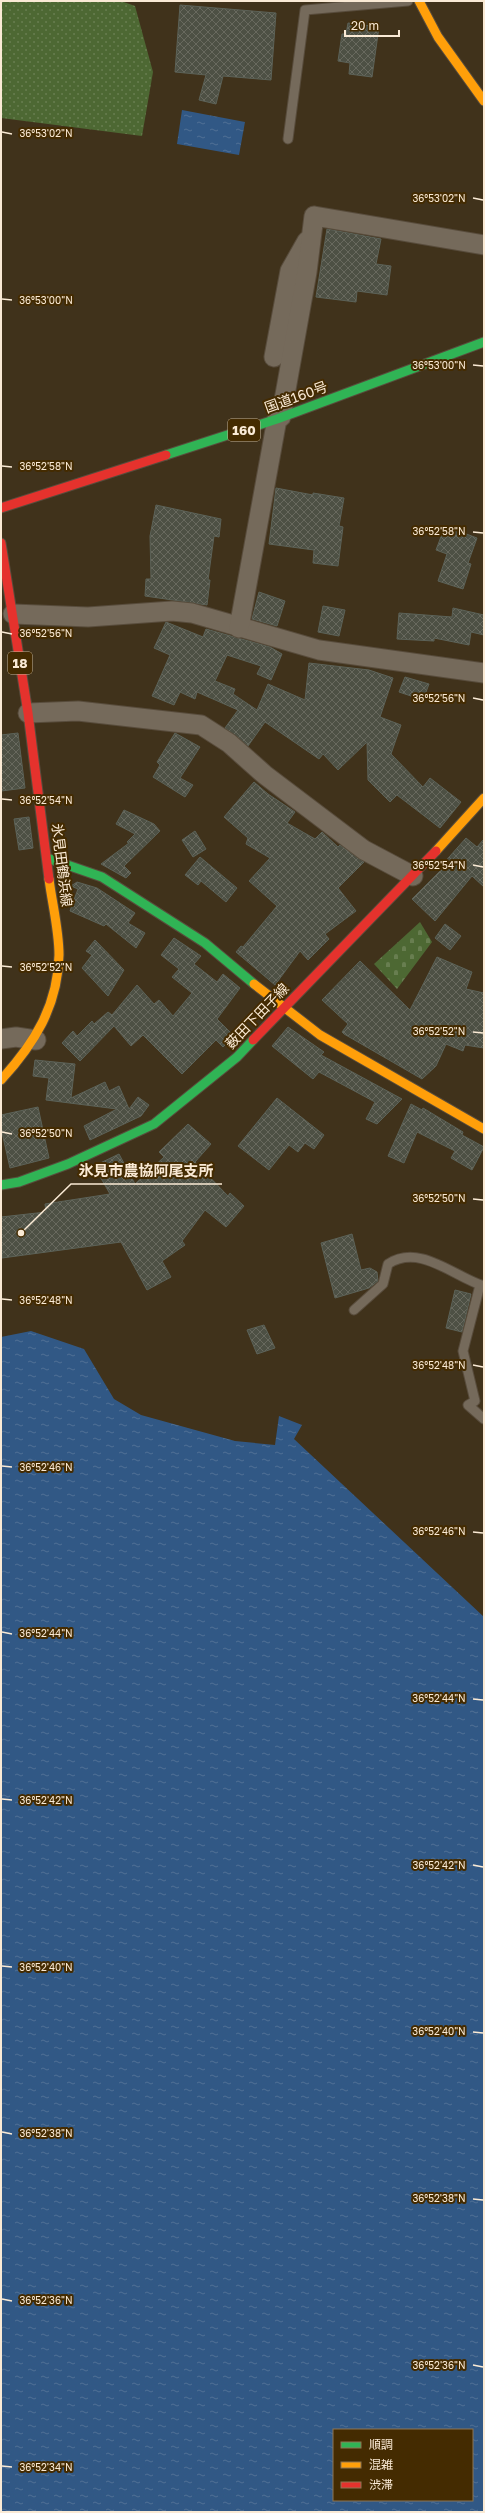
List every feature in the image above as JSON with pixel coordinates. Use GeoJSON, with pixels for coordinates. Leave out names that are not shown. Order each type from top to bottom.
{"type":"FeatureCollection","features":[{"type":"Feature","properties":{"kind":"main road"},"geometry":{"type":"LineString","coordinates":[[419,1],[438,37],[484,101]]}},
{"type":"Feature","properties":{"kind":"main road","name":"国道160号"},"geometry":{"type":"LineString","coordinates":[[1,508],[279,418],[484,342]]}},
{"type":"Feature","properties":{"kind":"main road","name":"氷見田鶴浜線"},"geometry":{"type":"LineString","coordinates":[[1,543],[28,713],[59,954],[56,988],[45,1022],[36,1040],[1,1080]]}},
{"type":"Feature","properties":{"kind":"main road","name":"薮田下田子線"},"geometry":{"type":"LineString","coordinates":[[1,1185],[19,1182],[68,1164],[154,1124],[237,1057],[413,876],[484,798]]}},
{"type":"Feature","properties":{"kind":"main road"},"geometry":{"type":"LineString","coordinates":[[47,858],[102,877],[192,935],[230,963],[283,1008],[320,1035],[484,1129]]}},
{"type":"Feature","properties":{"kind":"street"},"geometry":{"type":"LineString","coordinates":[[239,628],[307,272],[314,216],[484,245]]}},
{"type":"Feature","properties":{"kind":"street"},"geometry":{"type":"LineString","coordinates":[[274,357],[290,271],[311,235]]}},
{"type":"Feature","properties":{"kind":"street"},"geometry":{"type":"LineString","coordinates":[[250,566],[240,556],[256,461]]}},
{"type":"Feature","properties":{"kind":"street"},"geometry":{"type":"LineString","coordinates":[[13,614],[88,617],[172,611],[192,613],[239,628],[319,650],[484,673]]}},
{"type":"Feature","properties":{"kind":"street"},"geometry":{"type":"LineString","coordinates":[[28,713],[78,711],[201,725],[229,743],[265,775],[364,850],[413,876]]}},
{"type":"Feature","properties":{"kind":"street"},"geometry":{"type":"LineString","coordinates":[[1,1038],[16,1037],[36,1040]]}},
{"type":"Feature","properties":{"kind":"lane"},"geometry":{"type":"LineString","coordinates":[[288,139],[305,10],[408,1]]}},
{"type":"Feature","properties":{"kind":"lane"},"geometry":{"type":"LineString","coordinates":[[354,1310],[383,1284],[388,1264],[395,1259],[419,1257],[455,1271],[473,1283],[482,1285],[463,1351],[475,1401],[468,1405],[484,1419]]}},
{"type":"Feature","properties":{"kind":"green space"},"geometry":{"type":"Polygon","coordinates":[[[1,1],[121,1],[135,6],[153,72],[142,136],[1,118],[1,1]]]}},
{"type":"Feature","properties":{"kind":"green space"},"geometry":{"type":"Polygon","coordinates":[[[420,922],[432,942],[397,989],[374,964],[420,922]]]}},
{"type":"Feature","properties":{"kind":"water"},"geometry":{"type":"Polygon","coordinates":[[[182,110],[245,122],[239,155],[177,144],[182,110]]]}},
{"type":"Feature","properties":{"kind":"water"},"geometry":{"type":"Polygon","coordinates":[[[31,1331],[84,1349],[114,1399],[141,1415],[235,1441],[275,1445],[279,1416],[302,1425],[294,1439],[484,1617],[484,2512],[1,2512],[1,1337],[31,1331]]]}},
{"type":"Feature","properties":{"kind":"building"},"geometry":{"type":"Polygon","coordinates":[[[180,5],[276,13],[271,80],[223,76],[216,104],[199,100],[206,75],[175,72],[180,5]]]}},
{"type":"Feature","properties":{"kind":"building"},"geometry":{"type":"Polygon","coordinates":[[[348,23],[379,27],[372,77],[349,74],[350,63],[338,61],[342,34],[346,34],[348,23]]]}},
{"type":"Feature","properties":{"kind":"building"},"geometry":{"type":"Polygon","coordinates":[[[327,229],[381,239],[376,264],[391,266],[387,295],[357,291],[356,302],[316,297],[327,229]]]}},
{"type":"Feature","properties":{"kind":"building"},"geometry":{"type":"Polygon","coordinates":[[[276,488],[313,495],[313,493],[344,498],[339,526],[343,527],[338,566],[313,563],[314,550],[269,544],[276,488]]]}},
{"type":"Feature","properties":{"kind":"building"},"geometry":{"type":"Polygon","coordinates":[[[156,505],[221,519],[219,537],[214,536],[208,580],[210,580],[207,605],[145,596],[146,579],[151,579],[150,536],[156,505]]]}},
{"type":"Feature","properties":{"kind":"building"},"geometry":{"type":"Polygon","coordinates":[[[445,526],[477,538],[468,563],[471,564],[463,589],[438,581],[447,554],[436,550],[445,526]]]}},
{"type":"Feature","properties":{"kind":"building"},"geometry":{"type":"Polygon","coordinates":[[[259,592],[285,601],[277,626],[252,619],[259,592]]]}},
{"type":"Feature","properties":{"kind":"building"},"geometry":{"type":"Polygon","coordinates":[[[323,606],[345,610],[339,636],[318,632],[323,606]]]}},
{"type":"Feature","properties":{"kind":"building"},"geometry":{"type":"Polygon","coordinates":[[[453,608],[484,615],[484,635],[471,632],[469,645],[434,638],[434,641],[397,639],[399,613],[452,617],[453,608]]]}},
{"type":"Feature","properties":{"kind":"building"},"geometry":{"type":"Polygon","coordinates":[[[166,622],[203,637],[206,629],[270,647],[282,654],[271,680],[257,674],[261,666],[227,655],[215,681],[235,689],[233,694],[257,710],[268,684],[305,700],[309,663],[369,670],[393,678],[380,717],[401,725],[391,754],[423,787],[430,778],[461,802],[440,828],[397,795],[390,802],[368,780],[367,742],[338,770],[323,754],[319,759],[265,722],[248,746],[225,728],[238,710],[197,692],[195,699],[180,692],[174,705],[152,696],[170,655],[154,648],[166,622]]]}},
{"type":"Feature","properties":{"kind":"building"},"geometry":{"type":"Polygon","coordinates":[[[405,677],[429,684],[423,700],[399,692],[405,677]]]}},
{"type":"Feature","properties":{"kind":"building"},"geometry":{"type":"Polygon","coordinates":[[[18,733],[25,788],[1,791],[1,735],[18,733]]]}},
{"type":"Feature","properties":{"kind":"building"},"geometry":{"type":"Polygon","coordinates":[[[175,733],[200,747],[180,778],[193,785],[185,797],[153,777],[160,765],[157,762],[175,733]]]}},
{"type":"Feature","properties":{"kind":"building"},"geometry":{"type":"Polygon","coordinates":[[[254,782],[268,794],[295,812],[287,823],[315,839],[322,832],[338,847],[340,845],[364,862],[338,888],[356,911],[325,934],[329,939],[308,960],[300,951],[275,985],[236,952],[241,946],[243,947],[277,906],[249,881],[270,858],[246,844],[248,838],[224,817],[254,782]]]}},
{"type":"Feature","properties":{"kind":"building"},"geometry":{"type":"Polygon","coordinates":[[[124,810],[154,824],[160,831],[124,866],[131,873],[126,878],[101,864],[129,843],[127,842],[135,834],[116,824],[124,810]]]}},
{"type":"Feature","properties":{"kind":"building"},"geometry":{"type":"Polygon","coordinates":[[[29,817],[33,848],[19,850],[14,819],[29,817]]]}},
{"type":"Feature","properties":{"kind":"building"},"geometry":{"type":"Polygon","coordinates":[[[195,831],[206,849],[193,857],[182,840],[195,831]]]}},
{"type":"Feature","properties":{"kind":"building"},"geometry":{"type":"Polygon","coordinates":[[[466,838],[477,847],[484,839],[484,887],[472,876],[435,921],[412,899],[444,867],[442,865],[466,838]]]}},
{"type":"Feature","properties":{"kind":"building"},"geometry":{"type":"Polygon","coordinates":[[[200,857],[237,888],[226,902],[201,881],[198,885],[185,875],[200,857]]]}},
{"type":"Feature","properties":{"kind":"building"},"geometry":{"type":"Polygon","coordinates":[[[77,882],[97,888],[135,913],[128,923],[145,933],[136,948],[106,924],[104,926],[70,911],[78,889],[71,886],[77,882]]]}},
{"type":"Feature","properties":{"kind":"building"},"geometry":{"type":"Polygon","coordinates":[[[445,924],[461,936],[450,950],[435,938],[445,924]]]}},
{"type":"Feature","properties":{"kind":"building"},"geometry":{"type":"Polygon","coordinates":[[[174,938],[201,956],[194,964],[217,982],[223,974],[240,988],[217,1019],[234,1036],[223,1047],[216,1040],[182,1074],[143,1035],[131,1046],[114,1026],[80,1061],[62,1043],[73,1031],[77,1036],[92,1021],[94,1024],[108,1012],[112,1015],[137,985],[154,1004],[159,1000],[173,1016],[192,993],[172,977],[179,969],[161,955],[174,938]]]}},
{"type":"Feature","properties":{"kind":"building"},"geometry":{"type":"Polygon","coordinates":[[[95,940],[124,970],[108,996],[82,968],[92,955],[86,951],[95,940]]]}},
{"type":"Feature","properties":{"kind":"building"},"geometry":{"type":"Polygon","coordinates":[[[437,957],[472,972],[466,989],[484,993],[484,1048],[465,1045],[463,1051],[446,1044],[436,1066],[422,1079],[344,1034],[342,1032],[348,1024],[322,1000],[360,961],[410,1010],[437,957]]]}},
{"type":"Feature","properties":{"kind":"building"},"geometry":{"type":"Polygon","coordinates":[[[288,1027],[324,1052],[321,1055],[402,1099],[377,1124],[366,1119],[375,1102],[319,1072],[313,1079],[272,1046],[288,1027]]]}},
{"type":"Feature","properties":{"kind":"building"},"geometry":{"type":"Polygon","coordinates":[[[35,1060],[75,1064],[71,1098],[105,1082],[109,1091],[119,1086],[129,1109],[138,1097],[149,1105],[141,1116],[90,1140],[84,1126],[117,1109],[46,1100],[49,1078],[33,1076],[35,1060]]]}},
{"type":"Feature","properties":{"kind":"building"},"geometry":{"type":"Polygon","coordinates":[[[277,1098],[324,1135],[314,1149],[305,1143],[298,1152],[289,1145],[269,1170],[238,1146],[277,1098]]]}},
{"type":"Feature","properties":{"kind":"building"},"geometry":{"type":"Polygon","coordinates":[[[411,1104],[422,1110],[423,1108],[463,1132],[462,1135],[484,1147],[472,1170],[451,1158],[455,1151],[417,1132],[404,1163],[388,1156],[411,1104]]]}},
{"type":"Feature","properties":{"kind":"building"},"geometry":{"type":"Polygon","coordinates":[[[38,1107],[49,1158],[10,1168],[1,1128],[1,1115],[38,1107]]]}},
{"type":"Feature","properties":{"kind":"building"},"geometry":{"type":"Polygon","coordinates":[[[188,1124],[211,1144],[195,1162],[228,1196],[230,1193],[244,1206],[226,1227],[205,1210],[182,1241],[185,1245],[162,1261],[171,1277],[147,1290],[121,1242],[2,1258],[1,1217],[46,1212],[45,1204],[110,1194],[94,1166],[119,1154],[135,1184],[164,1157],[159,1152],[188,1124]]]}},
{"type":"Feature","properties":{"kind":"building"},"geometry":{"type":"Polygon","coordinates":[[[352,1234],[361,1270],[370,1268],[377,1272],[378,1281],[369,1288],[335,1298],[321,1243],[352,1234]]]}},
{"type":"Feature","properties":{"kind":"building"},"geometry":{"type":"Polygon","coordinates":[[[455,1290],[471,1294],[462,1332],[446,1328],[455,1290]]]}},
{"type":"Feature","properties":{"kind":"building"},"geometry":{"type":"Polygon","coordinates":[[[264,1325],[275,1348],[257,1354],[247,1330],[264,1325]]]}},
{"type":"Feature","properties":{"kind":"traffic: fast"},"geometry":{"type":"LineString","coordinates":[[166,455],[277,419],[484,342]]}},
{"type":"Feature","properties":{"kind":"traffic: fast"},"geometry":{"type":"LineString","coordinates":[[47,858],[102,877],[205,943],[254,984]]}},
{"type":"Feature","properties":{"kind":"traffic: fast"},"geometry":{"type":"LineString","coordinates":[[1,1185],[19,1182],[68,1164],[154,1124],[237,1057],[253,1040]]}},
{"type":"Feature","properties":{"kind":"traffic: slow"},"geometry":{"type":"LineString","coordinates":[[419,1],[438,37],[484,101]]}},
{"type":"Feature","properties":{"kind":"traffic: slow"},"geometry":{"type":"LineString","coordinates":[[436,851],[484,798]]}},
{"type":"Feature","properties":{"kind":"traffic: slow"},"geometry":{"type":"LineString","coordinates":[[1,1080],[34,1038],[49,1007],[54,991],[58,974],[59,946],[49,879]]}},
{"type":"Feature","properties":{"kind":"traffic: slow"},"geometry":{"type":"LineString","coordinates":[[254,984],[320,1035],[484,1129]]}},
{"type":"Feature","properties":{"kind":"traffic: jam"},"geometry":{"type":"LineString","coordinates":[[1,508],[166,455]]}},
{"type":"Feature","properties":{"kind":"traffic: jam"},"geometry":{"type":"LineString","coordinates":[[1,543],[28,713],[49,879]]}},
{"type":"Feature","properties":{"kind":"traffic: jam"},"geometry":{"type":"LineString","coordinates":[[253,1040],[436,851]]}},
{"type":"Feature","properties":{"kind":"place","name":"氷見市農協阿尾支所"},"geometry":{"type":"Point","coordinates":[21,1233]}}]}
